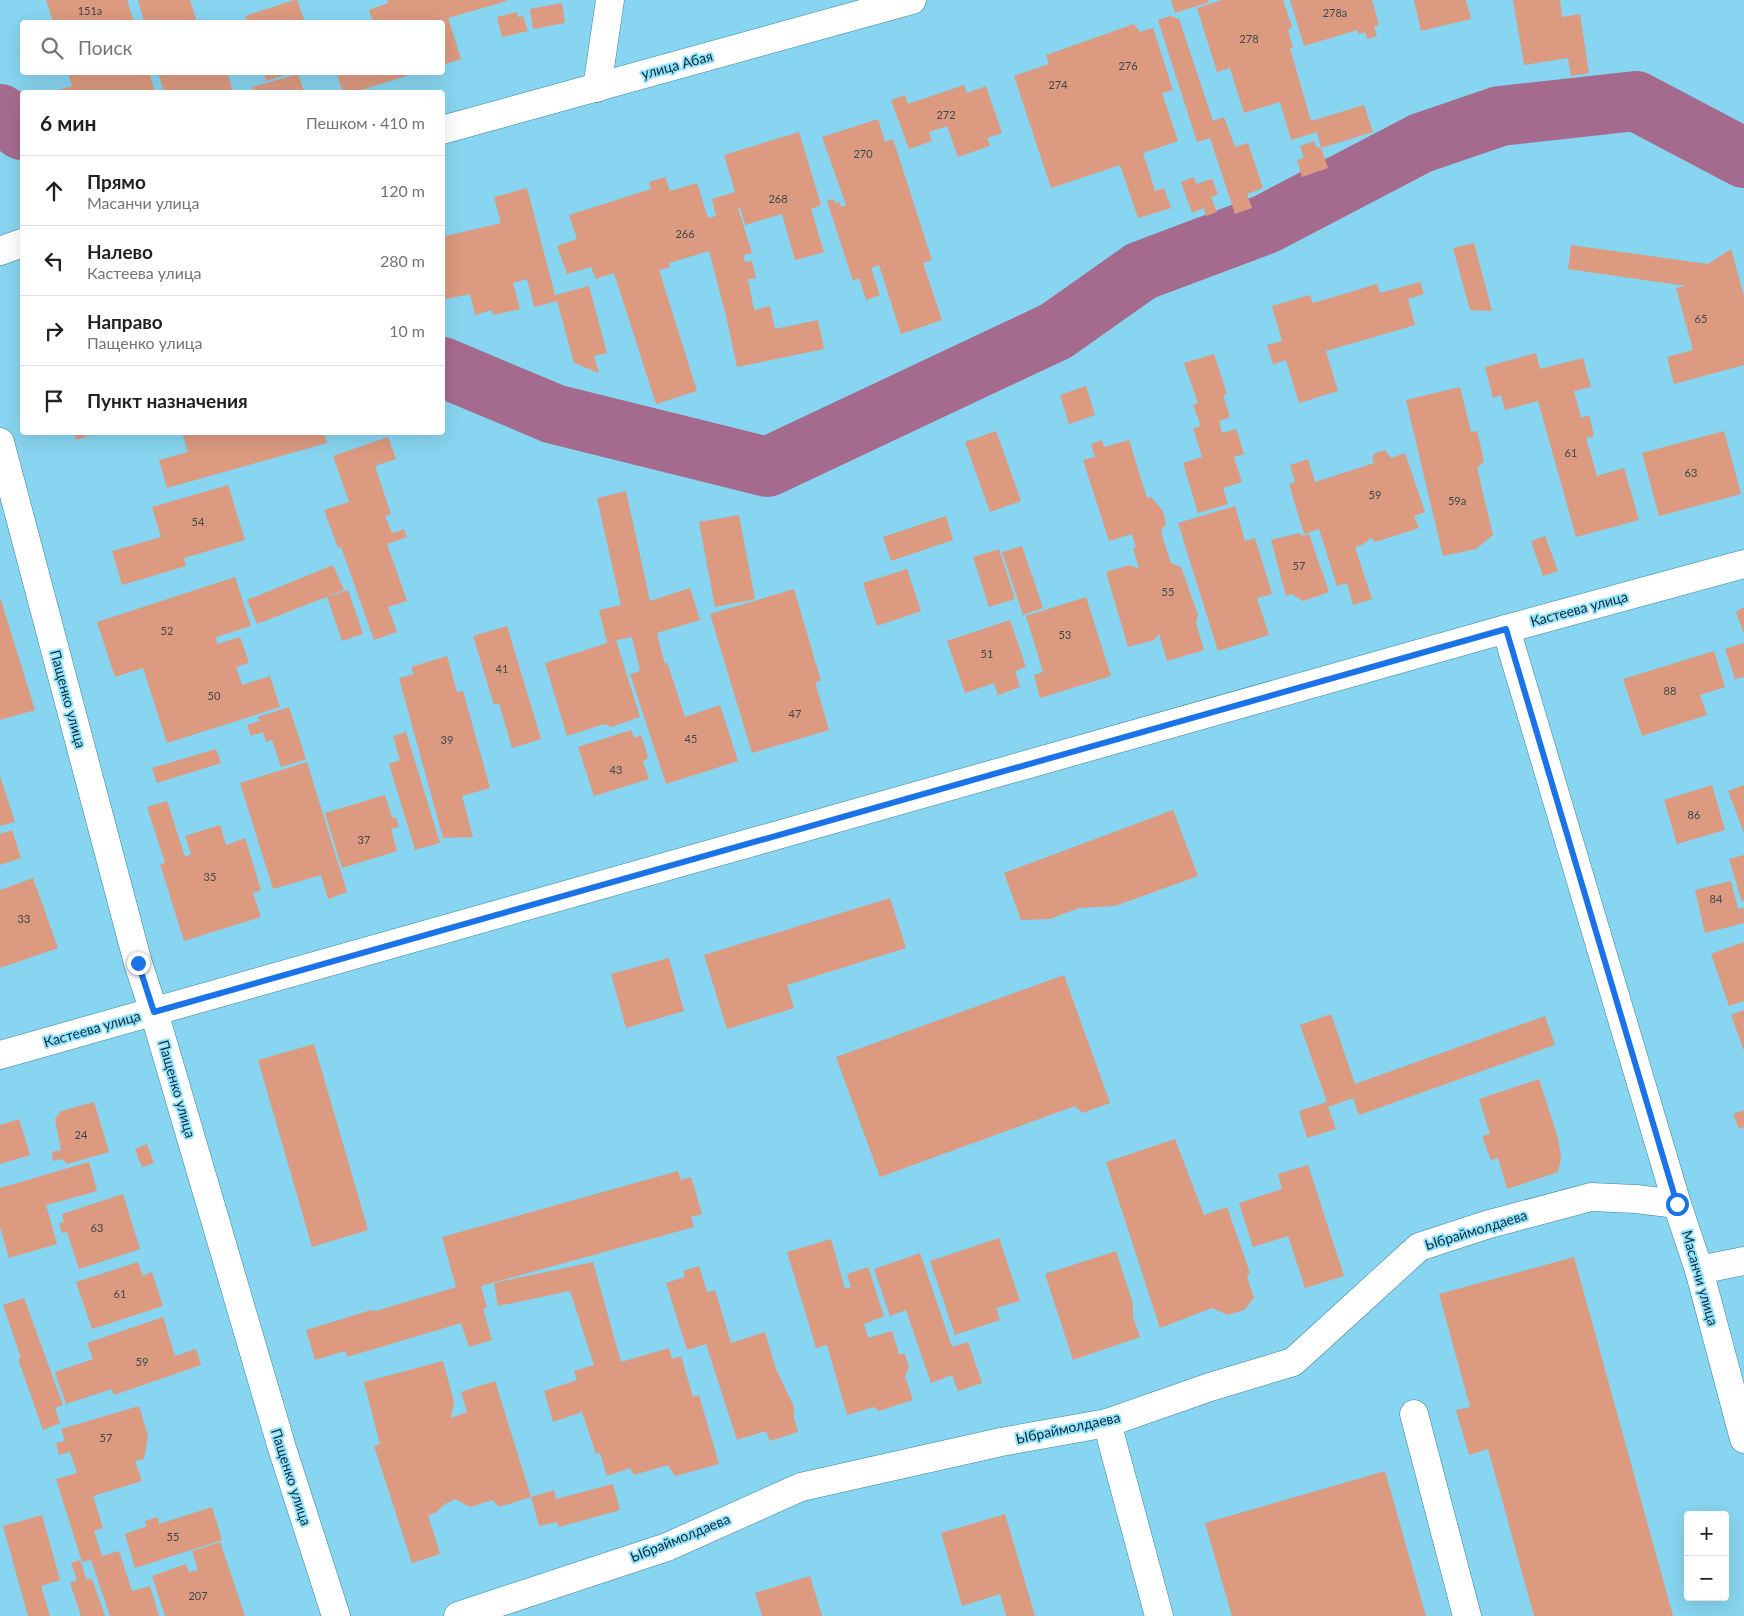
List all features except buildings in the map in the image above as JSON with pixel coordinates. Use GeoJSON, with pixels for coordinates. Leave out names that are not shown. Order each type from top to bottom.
{"type":"FeatureCollection","features":[{"type":"Feature","properties":{"kind":"street"},"geometry":{"type":"LineString","coordinates":[[597,88],[610,0]]}},
{"type":"Feature","properties":{"kind":"street","name":"улица Абая"},"geometry":{"type":"LineString","coordinates":[[445,129],[912,0]]}},
{"type":"Feature","properties":{"kind":"street"},"geometry":{"type":"LineString","coordinates":[[0,251],[20,244]]}},
{"type":"Feature","properties":{"kind":"street","name":"Пащенко улица"},"geometry":{"type":"LineString","coordinates":[[0,442],[138,963],[282,1448],[336,1616]]}},
{"type":"Feature","properties":{"kind":"street","name":"Кастеева улица"},"geometry":{"type":"LineString","coordinates":[[0,1055],[1506,629],[1744,564]]}},
{"type":"Feature","properties":{"kind":"street","name":"Масанчи улица"},"geometry":{"type":"LineString","coordinates":[[1506,629],[1677,1204],[1699,1270],[1744,1439]]}},
{"type":"Feature","properties":{"kind":"street","name":"Ыбраймолдаева"},"geometry":{"type":"LineString","coordinates":[[458,1616],[667,1547],[800,1487],[1001,1442],[1107,1423],[1210,1387],[1293,1362],[1419,1247],[1486,1225],[1591,1197],[1636,1199],[1677,1204]]}},
{"type":"Feature","properties":{"kind":"street"},"geometry":{"type":"LineString","coordinates":[[1699,1270],[1744,1261]]}},
{"type":"Feature","properties":{"kind":"street"},"geometry":{"type":"LineString","coordinates":[[1414,1414],[1467,1616]]}},
{"type":"Feature","properties":{"kind":"street"},"geometry":{"type":"LineString","coordinates":[[1107,1423],[1158,1616]]}},
{"type":"Feature","properties":{"kind":"waterway"},"geometry":{"type":"LineString","coordinates":[[445,368],[554,414],[767,467],[1056,331],[1141,271],[1266,224],[1421,143],[1500,116],[1636,101],[1744,158]]}},
{"type":"Feature","properties":{"kind":"waterway"},"geometry":{"type":"LineString","coordinates":[[0,114],[20,129]]}},
{"type":"Feature","properties":{"kind":"route"},"geometry":{"type":"LineString","coordinates":[[138,963],[154,1012],[1506,629],[1677,1204]]}}]}
